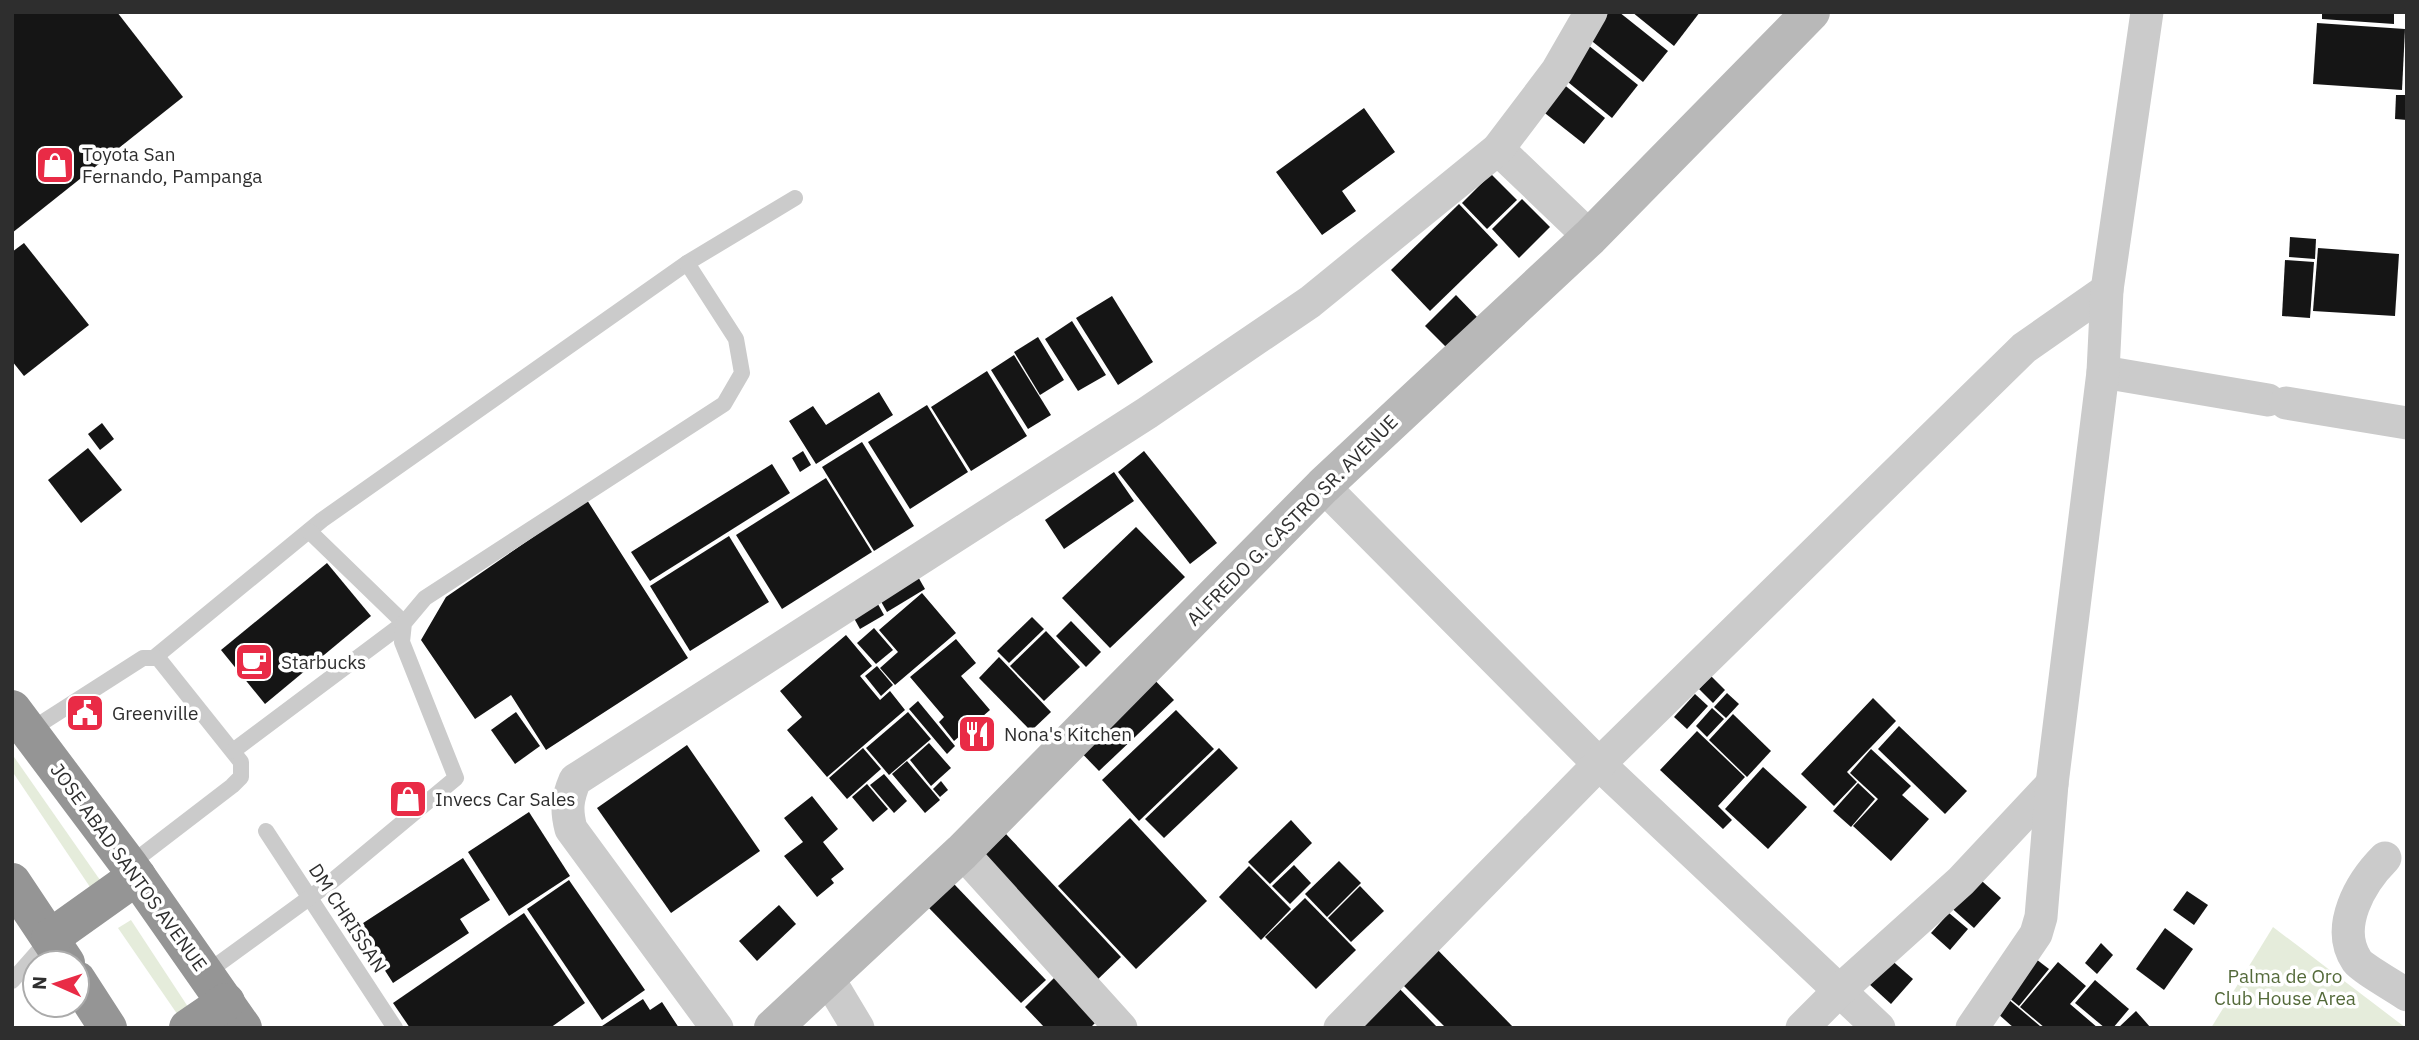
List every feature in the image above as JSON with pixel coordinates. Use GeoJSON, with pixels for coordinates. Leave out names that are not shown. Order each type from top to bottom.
{"type":"FeatureCollection","features":[{"type":"Feature","properties":{"kind":"highway","name":"JOSE ABAD SANTOS AVENUE"},"geometry":{"type":"LineString","coordinates":[[20,720],[133,871],[225,1001]]}},
{"type":"Feature","properties":{"kind":"highway"},"geometry":{"type":"LineString","coordinates":[[60,949],[133,871]]}},
{"type":"Feature","properties":{"kind":"highway"},"geometry":{"type":"LineString","coordinates":[[12,882],[57,949]]}},
{"type":"Feature","properties":{"kind":"highway"},"geometry":{"type":"LineString","coordinates":[[188,1028],[225,1001]]}},
{"type":"Feature","properties":{"kind":"highway"},"geometry":{"type":"LineString","coordinates":[[91,1002],[108,1028]]}},
{"type":"Feature","properties":{"kind":"street"},"geometry":{"type":"LineString","coordinates":[[717,1028],[571,828],[566,812],[568,797],[575,780],[1147,413],[1310,302],[1498,149],[1557,71],[1591,12]]}},
{"type":"Feature","properties":{"kind":"street","name":"ALFREDO G. CASTRO SR. AVENUE"},"geometry":{"type":"LineString","coordinates":[[773,1028],[962,852],[1323,486],[1590,237],[1811,12]]}},
{"type":"Feature","properties":{"kind":"street"},"geometry":{"type":"LineString","coordinates":[[1972,1028],[2036,934],[2044,899],[2052,784],[2103,372],[2107,289],[2147,12]]}},
{"type":"Feature","properties":{"kind":"street"},"geometry":{"type":"LineString","coordinates":[[1498,149],[1590,237]]}},
{"type":"Feature","properties":{"kind":"street"},"geometry":{"type":"LineString","coordinates":[[1340,1028],[1599,764],[2024,348],[2107,289]]}},
{"type":"Feature","properties":{"kind":"street"},"geometry":{"type":"LineString","coordinates":[[2103,372],[2407,423]]}},
{"type":"Feature","properties":{"kind":"street"},"geometry":{"type":"LineString","coordinates":[[1323,486],[1599,764],[1879,1028]]}},
{"type":"Feature","properties":{"kind":"street"},"geometry":{"type":"LineString","coordinates":[[1802,1028],[1840,990],[1961,881],[2052,784]]}},
{"type":"Feature","properties":{"kind":"street"},"geometry":{"type":"LineString","coordinates":[[962,852],[1121,1028]]}},
{"type":"Feature","properties":{"kind":"street"},"geometry":{"type":"LineString","coordinates":[[2385,858],[2370,873],[2349,916],[2349,937],[2358,962],[2407,995]]}},
{"type":"Feature","properties":{"kind":"street"},"geometry":{"type":"LineString","coordinates":[[828,978],[858,1028]]}},
{"type":"Feature","properties":{"kind":"lane"},"geometry":{"type":"LineString","coordinates":[[20,720],[143,658],[155,657],[309,531],[687,263],[795,198]]}},
{"type":"Feature","properties":{"kind":"lane"},"geometry":{"type":"LineString","coordinates":[[233,751],[404,623],[425,598],[724,404],[743,373],[736,340],[687,263]]}},
{"type":"Feature","properties":{"kind":"lane"},"geometry":{"type":"LineString","coordinates":[[309,531],[404,623]]}},
{"type":"Feature","properties":{"kind":"lane"},"geometry":{"type":"LineString","coordinates":[[225,1001],[309,897],[331,882],[456,778],[402,642],[404,623]]}},
{"type":"Feature","properties":{"kind":"lane"},"geometry":{"type":"LineString","coordinates":[[133,871],[239,779],[243,772],[233,751],[155,657]]}},
{"type":"Feature","properties":{"kind":"lane","name":"DM CHRISSAN"},"geometry":{"type":"LineString","coordinates":[[266,831],[395,1028]]}},
{"type":"Feature","properties":{"kind":"green space"},"geometry":{"type":"Polygon","coordinates":[[[12,754],[100,880],[90,887],[12,771],[12,754]]]}},
{"type":"Feature","properties":{"kind":"green space"},"geometry":{"type":"Polygon","coordinates":[[[131,920],[192,1013],[182,1021],[118,928],[131,920]]]}},
{"type":"Feature","properties":{"kind":"green space","name":"Palma de Oro Club House Area"},"geometry":{"type":"Polygon","coordinates":[[[2273,927],[2406,1028],[2211,1028],[2273,927]]]}},
{"type":"Feature","properties":{"kind":"building","name":"Toyota San Fernando, Pampanga"},"geometry":{"type":"Polygon","coordinates":[[[12,12],[117,12],[183,97],[12,233],[12,12]]]}},
{"type":"Feature","properties":{"kind":"building"},"geometry":{"type":"Polygon","coordinates":[[[1609,12],[1619,12],[1668,51],[1643,82],[1588,38],[1609,12]]]}},
{"type":"Feature","properties":{"kind":"building"},"geometry":{"type":"Polygon","coordinates":[[[1632,12],[1700,12],[1674,46],[1632,12]]]}},
{"type":"Feature","properties":{"kind":"building"},"geometry":{"type":"Polygon","coordinates":[[[2322,12],[2394,12],[2394,24],[2322,19],[2322,12]]]}},
{"type":"Feature","properties":{"kind":"building"},"geometry":{"type":"Polygon","coordinates":[[[2317,23],[2405,29],[2402,90],[2313,84],[2317,23]]]}},
{"type":"Feature","properties":{"kind":"building"},"geometry":{"type":"Polygon","coordinates":[[[1588,45],[1638,85],[1612,118],[1563,78],[1588,45]]]}},
{"type":"Feature","properties":{"kind":"building"},"geometry":{"type":"Polygon","coordinates":[[[1562,83],[1605,118],[1584,144],[1541,110],[1562,83]]]}},
{"type":"Feature","properties":{"kind":"building"},"geometry":{"type":"Polygon","coordinates":[[[2396,95],[2407,95],[2407,120],[2395,119],[2396,95]]]}},
{"type":"Feature","properties":{"kind":"building"},"geometry":{"type":"Polygon","coordinates":[[[1364,108],[1395,152],[1342,191],[1356,211],[1322,235],[1276,172],[1364,108]]]}},
{"type":"Feature","properties":{"kind":"building"},"geometry":{"type":"Polygon","coordinates":[[[1491,174],[1517,200],[1487,229],[1462,203],[1491,174]]]}},
{"type":"Feature","properties":{"kind":"building"},"geometry":{"type":"Polygon","coordinates":[[[1522,199],[1550,227],[1519,258],[1492,229],[1522,199]]]}},
{"type":"Feature","properties":{"kind":"building"},"geometry":{"type":"Polygon","coordinates":[[[1459,204],[1498,245],[1430,311],[1391,270],[1459,204]]]}},
{"type":"Feature","properties":{"kind":"building"},"geometry":{"type":"Polygon","coordinates":[[[2290,237],[2316,239],[2315,259],[2289,257],[2290,237]]]}},
{"type":"Feature","properties":{"kind":"building"},"geometry":{"type":"Polygon","coordinates":[[[24,243],[89,325],[24,376],[12,361],[12,252],[24,243]]]}},
{"type":"Feature","properties":{"kind":"building"},"geometry":{"type":"Polygon","coordinates":[[[2318,248],[2399,254],[2395,316],[2313,311],[2318,248]]]}},
{"type":"Feature","properties":{"kind":"building"},"geometry":{"type":"Polygon","coordinates":[[[2285,260],[2314,262],[2310,318],[2282,316],[2285,260]]]}},
{"type":"Feature","properties":{"kind":"building"},"geometry":{"type":"Polygon","coordinates":[[[1456,295],[1478,318],[1447,348],[1425,326],[1456,295]]]}},
{"type":"Feature","properties":{"kind":"building"},"geometry":{"type":"Polygon","coordinates":[[[1112,296],[1153,362],[1118,385],[1076,318],[1112,296]]]}},
{"type":"Feature","properties":{"kind":"building"},"geometry":{"type":"Polygon","coordinates":[[[1072,321],[1106,375],[1078,391],[1045,339],[1072,321]]]}},
{"type":"Feature","properties":{"kind":"building"},"geometry":{"type":"Polygon","coordinates":[[[1038,337],[1064,380],[1040,395],[1014,352],[1038,337]]]}},
{"type":"Feature","properties":{"kind":"building"},"geometry":{"type":"Polygon","coordinates":[[[1014,355],[1051,415],[1028,429],[991,370],[1014,355]]]}},
{"type":"Feature","properties":{"kind":"building"},"geometry":{"type":"Polygon","coordinates":[[[987,371],[1027,436],[971,471],[931,407],[987,371]]]}},
{"type":"Feature","properties":{"kind":"building"},"geometry":{"type":"Polygon","coordinates":[[[879,392],[893,415],[816,464],[789,421],[813,406],[826,425],[879,392]]]}},
{"type":"Feature","properties":{"kind":"building"},"geometry":{"type":"Polygon","coordinates":[[[927,405],[968,472],[910,509],[868,442],[927,405]]]}},
{"type":"Feature","properties":{"kind":"building"},"geometry":{"type":"Polygon","coordinates":[[[102,423],[114,439],[100,450],[88,434],[102,423]]]}},
{"type":"Feature","properties":{"kind":"building"},"geometry":{"type":"Polygon","coordinates":[[[862,442],[914,526],[874,551],[822,467],[862,442]]]}},
{"type":"Feature","properties":{"kind":"building"},"geometry":{"type":"Polygon","coordinates":[[[88,448],[122,490],[81,523],[48,480],[88,448]]]}},
{"type":"Feature","properties":{"kind":"building"},"geometry":{"type":"Polygon","coordinates":[[[803,451],[811,465],[800,472],[792,458],[803,451]]]}},
{"type":"Feature","properties":{"kind":"building"},"geometry":{"type":"Polygon","coordinates":[[[1144,451],[1217,543],[1190,564],[1118,472],[1144,451]]]}},
{"type":"Feature","properties":{"kind":"building"},"geometry":{"type":"Polygon","coordinates":[[[772,464],[790,493],[650,581],[631,552],[772,464]]]}},
{"type":"Feature","properties":{"kind":"building"},"geometry":{"type":"Polygon","coordinates":[[[1114,472],[1134,501],[1064,549],[1045,520],[1114,472]]]}},
{"type":"Feature","properties":{"kind":"building"},"geometry":{"type":"Polygon","coordinates":[[[826,478],[872,552],[782,609],[736,535],[826,478]]]}},
{"type":"Feature","properties":{"kind":"building"},"geometry":{"type":"Polygon","coordinates":[[[587,500],[688,658],[546,750],[511,695],[475,719],[421,640],[446,597],[587,500]]]}},
{"type":"Feature","properties":{"kind":"building"},"geometry":{"type":"Polygon","coordinates":[[[1136,527],[1185,577],[1110,648],[1062,598],[1136,527]]]}},
{"type":"Feature","properties":{"kind":"building"},"geometry":{"type":"Polygon","coordinates":[[[729,536],[769,602],[690,651],[650,586],[729,536]]]}},
{"type":"Feature","properties":{"kind":"building"},"geometry":{"type":"Polygon","coordinates":[[[327,563],[371,616],[265,704],[221,650],[327,563]]]}},
{"type":"Feature","properties":{"kind":"building"},"geometry":{"type":"Polygon","coordinates":[[[917,575],[925,589],[887,612],[879,598],[917,575]]]}},
{"type":"Feature","properties":{"kind":"building"},"geometry":{"type":"Polygon","coordinates":[[[922,593],[956,633],[895,685],[880,668],[898,652],[879,630],[922,593]]]}},
{"type":"Feature","properties":{"kind":"building"},"geometry":{"type":"Polygon","coordinates":[[[874,597],[884,615],[860,629],[850,611],[874,597]]]}},
{"type":"Feature","properties":{"kind":"building"},"geometry":{"type":"Polygon","coordinates":[[[1032,617],[1044,629],[1009,663],[997,651],[1032,617]]]}},
{"type":"Feature","properties":{"kind":"building"},"geometry":{"type":"Polygon","coordinates":[[[1071,621],[1101,652],[1086,667],[1056,636],[1071,621]]]}},
{"type":"Feature","properties":{"kind":"building"},"geometry":{"type":"Polygon","coordinates":[[[874,628],[893,650],[876,664],[857,643],[874,628]]]}},
{"type":"Feature","properties":{"kind":"building"},"geometry":{"type":"Polygon","coordinates":[[[1046,631],[1080,667],[1044,701],[1010,666],[1046,631]]]}},
{"type":"Feature","properties":{"kind":"building"},"geometry":{"type":"Polygon","coordinates":[[[846,635],[872,666],[860,676],[880,700],[890,691],[905,710],[827,777],[787,730],[802,717],[780,691],[846,635]]]}},
{"type":"Feature","properties":{"kind":"building"},"geometry":{"type":"Polygon","coordinates":[[[956,639],[976,663],[961,676],[990,710],[954,741],[939,722],[944,717],[910,677],[956,639]]]}},
{"type":"Feature","properties":{"kind":"building"},"geometry":{"type":"Polygon","coordinates":[[[999,657],[1051,712],[1031,731],[979,678],[999,657]]]}},
{"type":"Feature","properties":{"kind":"building"},"geometry":{"type":"Polygon","coordinates":[[[877,666],[893,685],[881,696],[865,676],[877,666]]]}},
{"type":"Feature","properties":{"kind":"building"},"geometry":{"type":"Polygon","coordinates":[[[1146,671],[1174,700],[1099,771],[1071,742],[1146,671]]]}},
{"type":"Feature","properties":{"kind":"building"},"geometry":{"type":"Polygon","coordinates":[[[1711,676],[1725,690],[1713,703],[1699,689],[1711,676]]]}},
{"type":"Feature","properties":{"kind":"building"},"geometry":{"type":"Polygon","coordinates":[[[1727,693],[1739,704],[1726,718],[1714,707],[1727,693]]]}},
{"type":"Feature","properties":{"kind":"building"},"geometry":{"type":"Polygon","coordinates":[[[1695,694],[1708,706],[1687,729],[1674,717],[1695,694]]]}},
{"type":"Feature","properties":{"kind":"building"},"geometry":{"type":"Polygon","coordinates":[[[1873,698],[1896,721],[1847,772],[1857,782],[1834,806],[1801,774],[1873,698]]]}},
{"type":"Feature","properties":{"kind":"building"},"geometry":{"type":"Polygon","coordinates":[[[918,701],[955,746],[947,754],[909,709],[918,701]]]}},
{"type":"Feature","properties":{"kind":"building"},"geometry":{"type":"Polygon","coordinates":[[[1712,708],[1724,719],[1707,737],[1696,726],[1712,708]]]}},
{"type":"Feature","properties":{"kind":"building"},"geometry":{"type":"Polygon","coordinates":[[[1176,710],[1214,749],[1139,821],[1102,780],[1176,710]]]}},
{"type":"Feature","properties":{"kind":"building"},"geometry":{"type":"Polygon","coordinates":[[[516,712],[540,746],[515,764],[491,730],[516,712]]]}},
{"type":"Feature","properties":{"kind":"building"},"geometry":{"type":"Polygon","coordinates":[[[908,712],[931,739],[889,775],[866,748],[908,712]]]}},
{"type":"Feature","properties":{"kind":"building"},"geometry":{"type":"Polygon","coordinates":[[[1733,714],[1771,751],[1747,777],[1709,740],[1733,714]]]}},
{"type":"Feature","properties":{"kind":"building"},"geometry":{"type":"Polygon","coordinates":[[[1899,726],[1967,791],[1945,814],[1878,749],[1899,726]]]}},
{"type":"Feature","properties":{"kind":"building"},"geometry":{"type":"Polygon","coordinates":[[[1697,731],[1745,777],[1718,806],[1732,820],[1723,829],[1660,770],[1697,731]]]}},
{"type":"Feature","properties":{"kind":"building"},"geometry":{"type":"Polygon","coordinates":[[[929,743],[951,768],[931,786],[910,760],[929,743]]]}},
{"type":"Feature","properties":{"kind":"building"},"geometry":{"type":"Polygon","coordinates":[[[687,745],[760,851],[671,913],[597,808],[687,745]]]}},
{"type":"Feature","properties":{"kind":"building"},"geometry":{"type":"Polygon","coordinates":[[[863,748],[881,769],[847,799],[829,778],[863,748]]]}},
{"type":"Feature","properties":{"kind":"building"},"geometry":{"type":"Polygon","coordinates":[[[1219,748],[1238,768],[1164,838],[1145,819],[1219,748]]]}},
{"type":"Feature","properties":{"kind":"building"},"geometry":{"type":"Polygon","coordinates":[[[1871,749],[1911,786],[1902,795],[1929,819],[1891,861],[1853,826],[1878,799],[1850,773],[1871,749]]]}},
{"type":"Feature","properties":{"kind":"building"},"geometry":{"type":"Polygon","coordinates":[[[907,761],[940,800],[925,813],[892,774],[907,761]]]}},
{"type":"Feature","properties":{"kind":"building"},"geometry":{"type":"Polygon","coordinates":[[[1763,767],[1807,807],[1768,849],[1725,809],[1763,767]]]}},
{"type":"Feature","properties":{"kind":"building"},"geometry":{"type":"Polygon","coordinates":[[[884,774],[907,801],[894,813],[870,785],[884,774]]]}},
{"type":"Feature","properties":{"kind":"building"},"geometry":{"type":"Polygon","coordinates":[[[941,781],[948,790],[940,797],[933,789],[941,781]]]}},
{"type":"Feature","properties":{"kind":"building"},"geometry":{"type":"Polygon","coordinates":[[[1858,783],[1875,799],[1851,827],[1833,811],[1858,783]]]}},
{"type":"Feature","properties":{"kind":"building"},"geometry":{"type":"Polygon","coordinates":[[[867,784],[888,809],[873,822],[852,797],[867,784]]]}},
{"type":"Feature","properties":{"kind":"building"},"geometry":{"type":"Polygon","coordinates":[[[812,796],[838,829],[823,842],[844,869],[831,879],[834,883],[817,897],[784,856],[803,842],[784,818],[812,796]]]}},
{"type":"Feature","properties":{"kind":"building"},"geometry":{"type":"Polygon","coordinates":[[[529,812],[570,876],[509,916],[468,852],[529,812]]]}},
{"type":"Feature","properties":{"kind":"building"},"geometry":{"type":"Polygon","coordinates":[[[1130,818],[1207,901],[1136,969],[1058,886],[1130,818]]]}},
{"type":"Feature","properties":{"kind":"building"},"geometry":{"type":"Polygon","coordinates":[[[1291,820],[1312,843],[1270,884],[1248,862],[1291,820]]]}},
{"type":"Feature","properties":{"kind":"building"},"geometry":{"type":"Polygon","coordinates":[[[1006,834],[1121,957],[1096,981],[980,858],[1006,834]]]}},
{"type":"Feature","properties":{"kind":"building"},"geometry":{"type":"Polygon","coordinates":[[[463,858],[490,900],[460,919],[469,933],[393,983],[357,927],[463,858]]]}},
{"type":"Feature","properties":{"kind":"building"},"geometry":{"type":"Polygon","coordinates":[[[1339,861],[1361,883],[1327,917],[1305,894],[1339,861]]]}},
{"type":"Feature","properties":{"kind":"building"},"geometry":{"type":"Polygon","coordinates":[[[1294,865],[1311,883],[1290,904],[1272,886],[1294,865]]]}},
{"type":"Feature","properties":{"kind":"building"},"geometry":{"type":"Polygon","coordinates":[[[1249,866],[1291,909],[1261,940],[1219,897],[1249,866]]]}},
{"type":"Feature","properties":{"kind":"building"},"geometry":{"type":"Polygon","coordinates":[[[1974,874],[2001,898],[1974,928],[1947,904],[1974,874]]]}},
{"type":"Feature","properties":{"kind":"building"},"geometry":{"type":"Polygon","coordinates":[[[569,880],[645,990],[602,1020],[527,909],[569,880]]]}},
{"type":"Feature","properties":{"kind":"building"},"geometry":{"type":"Polygon","coordinates":[[[954,884],[1046,980],[1021,1003],[929,908],[954,884]]]}},
{"type":"Feature","properties":{"kind":"building"},"geometry":{"type":"Polygon","coordinates":[[[1360,886],[1384,911],[1351,942],[1328,918],[1360,886]]]}},
{"type":"Feature","properties":{"kind":"building"},"geometry":{"type":"Polygon","coordinates":[[[2187,891],[2208,905],[2194,925],[2173,910],[2187,891]]]}},
{"type":"Feature","properties":{"kind":"building"},"geometry":{"type":"Polygon","coordinates":[[[1305,898],[1356,950],[1316,989],[1265,937],[1305,898]]]}},
{"type":"Feature","properties":{"kind":"building"},"geometry":{"type":"Polygon","coordinates":[[[779,905],[796,924],[757,961],[739,941],[779,905]]]}},
{"type":"Feature","properties":{"kind":"building"},"geometry":{"type":"Polygon","coordinates":[[[524,913],[585,1003],[550,1028],[410,1028],[393,1003],[524,913]]]}},
{"type":"Feature","properties":{"kind":"building"},"geometry":{"type":"Polygon","coordinates":[[[1949,913],[1968,929],[1950,950],[1931,933],[1949,913]]]}},
{"type":"Feature","properties":{"kind":"building"},"geometry":{"type":"Polygon","coordinates":[[[2165,928],[2193,949],[2164,990],[2136,969],[2165,928]]]}},
{"type":"Feature","properties":{"kind":"building"},"geometry":{"type":"Polygon","coordinates":[[[1429,941],[1514,1028],[1446,1028],[1394,976],[1429,941]]]}},
{"type":"Feature","properties":{"kind":"building"},"geometry":{"type":"Polygon","coordinates":[[[2101,943],[2113,955],[2097,974],[2085,963],[2101,943]]]}},
{"type":"Feature","properties":{"kind":"building"},"geometry":{"type":"Polygon","coordinates":[[[2032,956],[2049,969],[2019,1006],[2002,992],[2032,956]]]}},
{"type":"Feature","properties":{"kind":"building"},"geometry":{"type":"Polygon","coordinates":[[[1889,958],[1913,979],[1891,1004],[1867,982],[1889,958]]]}},
{"type":"Feature","properties":{"kind":"building"},"geometry":{"type":"Polygon","coordinates":[[[2058,962],[2086,986],[2070,1004],[2098,1028],[2045,1028],[2020,1007],[2058,962]]]}},
{"type":"Feature","properties":{"kind":"building"},"geometry":{"type":"Polygon","coordinates":[[[1056,976],[1098,1020],[1090,1028],[1045,1028],[1025,1007],[1056,976]]]}},
{"type":"Feature","properties":{"kind":"building"},"geometry":{"type":"Polygon","coordinates":[[[1391,980],[1438,1028],[1364,1028],[1353,1017],[1391,980]]]}},
{"type":"Feature","properties":{"kind":"building"},"geometry":{"type":"Polygon","coordinates":[[[2095,980],[2129,1009],[2113,1028],[2105,1028],[2075,1003],[2095,980]]]}},
{"type":"Feature","properties":{"kind":"building"},"geometry":{"type":"Polygon","coordinates":[[[643,999],[650,1010],[662,1002],[679,1028],[599,1028],[643,999]]]}},
{"type":"Feature","properties":{"kind":"building"},"geometry":{"type":"Polygon","coordinates":[[[2008,999],[2040,1026],[2039,1028],[2014,1028],[1997,1013],[2008,999]]]}},
{"type":"Feature","properties":{"kind":"building"},"geometry":{"type":"Polygon","coordinates":[[[2136,1011],[2151,1028],[2118,1028],[2136,1011]]]}},
{"type":"Feature","properties":{"kind":"place","name":"Toyota San Fernando, Pampanga"},"geometry":{"type":"Point","coordinates":[55,165]}},
{"type":"Feature","properties":{"kind":"place","name":"Starbucks"},"geometry":{"type":"Point","coordinates":[254,662]}},
{"type":"Feature","properties":{"kind":"place","name":"Greenville"},"geometry":{"type":"Point","coordinates":[85,713]}},
{"type":"Feature","properties":{"kind":"place","name":"Nona's Kitchen"},"geometry":{"type":"Point","coordinates":[977,734]}},
{"type":"Feature","properties":{"kind":"place","name":"Invecs Car Sales"},"geometry":{"type":"Point","coordinates":[408,799]}}]}
